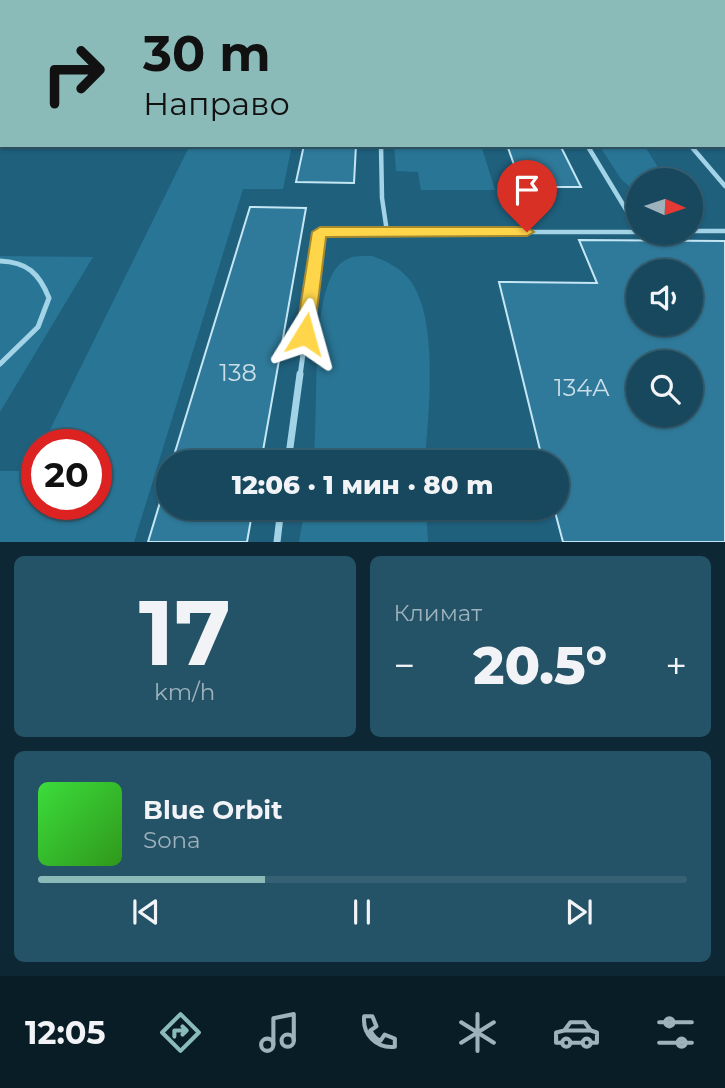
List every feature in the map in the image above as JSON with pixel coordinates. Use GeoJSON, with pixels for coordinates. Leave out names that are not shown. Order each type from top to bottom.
{"type":"FeatureCollection","features":[{"type":"Feature","properties":{"kind":"lane"},"geometry":{"type":"LineString","coordinates":[[381,147],[382,198],[387,232]]}},
{"type":"Feature","properties":{"kind":"lane"},"geometry":{"type":"LineString","coordinates":[[290,450],[320,232],[639,232],[588,147]]}},
{"type":"Feature","properties":{"kind":"lane"},"geometry":{"type":"LineString","coordinates":[[692,147],[725,186]]}},
{"type":"Feature","properties":{"kind":"lane"},"geometry":{"type":"LineString","coordinates":[[704,232],[725,231]]}},
{"type":"Feature","properties":{"kind":"lane"},"geometry":{"type":"LineString","coordinates":[[0,261],[18,261],[41,275],[49,298],[38,327],[0,364]]}},
{"type":"Feature","properties":{"kind":"lane"},"geometry":{"type":"LineString","coordinates":[[276,542],[279,520]]}},
{"type":"Feature","properties":{"kind":"shaded area"},"geometry":{"type":"Polygon","coordinates":[[[189,147],[292,147],[283,189],[243,189],[162,450],[156,450],[156,471],[134,542],[0,542],[0,471],[21,471],[21,520],[112,520],[112,429],[50,429],[189,147]]]}},
{"type":"Feature","properties":{"kind":"shaded area"},"geometry":{"type":"Polygon","coordinates":[[[394,147],[482,147],[495,190],[421,190],[418,172],[396,171],[394,147]]]}},
{"type":"Feature","properties":{"kind":"shaded area"},"geometry":{"type":"Polygon","coordinates":[[[600,147],[645,147],[658,168],[626,168],[626,183],[600,147]]]}},
{"type":"Feature","properties":{"kind":"shaded area"},"geometry":{"type":"Polygon","coordinates":[[[0,256],[93,257],[0,412],[0,256]]]}},
{"type":"Feature","properties":{"kind":"shaded area"},"geometry":{"type":"Polygon","coordinates":[[[360,256],[372,256],[401,271],[419,296],[425,317],[430,367],[426,450],[314,450],[317,356],[324,300],[331,278],[341,263],[360,256]]]}},
{"type":"Feature","properties":{"kind":"shaded area"},"geometry":{"type":"Polygon","coordinates":[[[303,520],[427,520],[428,542],[299,542],[303,520]]]}},
{"type":"Feature","properties":{"kind":"building"},"geometry":{"type":"Polygon","coordinates":[[[304,147],[356,147],[354,183],[296,182],[304,147]]]}},
{"type":"Feature","properties":{"kind":"building"},"geometry":{"type":"Polygon","coordinates":[[[508,147],[561,147],[581,187],[522,187],[508,147]]]}},
{"type":"Feature","properties":{"kind":"building"},"geometry":{"type":"Polygon","coordinates":[[[250,207],[306,208],[263,450],[176,450],[250,207]]]}},
{"type":"Feature","properties":{"kind":"building"},"geometry":{"type":"Polygon","coordinates":[[[579,240],[626,240],[626,245],[704,245],[704,241],[725,241],[725,542],[563,542],[557,520],[569,520],[569,450],[540,450],[499,282],[597,283],[579,240]]]}},
{"type":"Feature","properties":{"kind":"building"},"geometry":{"type":"Polygon","coordinates":[[[156,516],[156,520],[251,520],[247,542],[148,542],[156,516]]]}},
{"type":"Feature","properties":{"kind":"route"},"geometry":{"type":"LineString","coordinates":[[305,334],[320,232],[527,232]]}}]}
